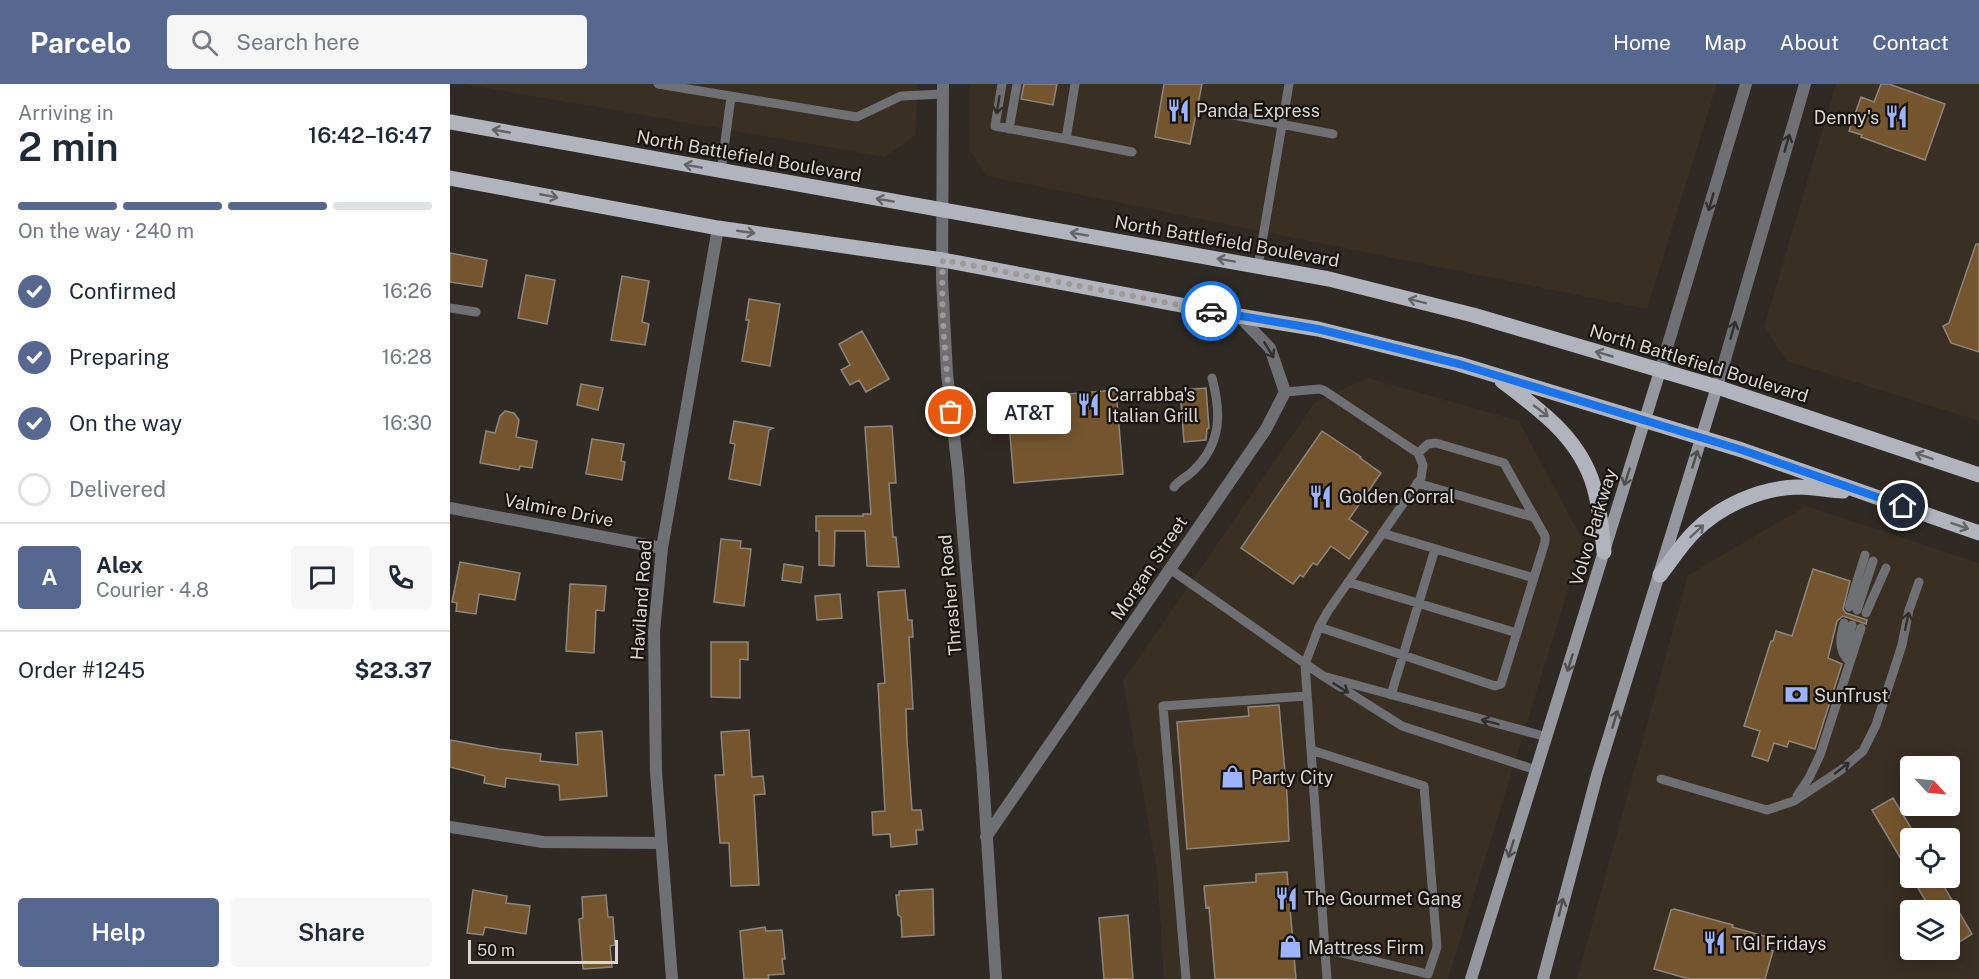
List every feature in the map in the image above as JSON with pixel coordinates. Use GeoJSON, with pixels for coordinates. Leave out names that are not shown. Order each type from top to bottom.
{"type":"FeatureCollection","features":[{"type":"Feature","properties":{"kind":"main road","name":"North Battlefield Boulevard"},"geometry":{"type":"LineString","coordinates":[[450,122],[1329,279],[1473,315],[1717,387],[1979,475]]}},
{"type":"Feature","properties":{"kind":"main road"},"geometry":{"type":"LineString","coordinates":[[450,178],[718,228],[943,260],[1318,329],[1495,375],[1702,438],[1979,532]]}},
{"type":"Feature","properties":{"kind":"main road","name":"Volvo Parkway"},"geometry":{"type":"LineString","coordinates":[[1471,979],[1660,370]]}},
{"type":"Feature","properties":{"kind":"main road"},"geometry":{"type":"LineString","coordinates":[[1495,375],[1547,416],[1564,433],[1583,458],[1595,489],[1604,552]]}},
{"type":"Feature","properties":{"kind":"main road"},"geometry":{"type":"LineString","coordinates":[[1543,979],[1600,765],[1717,387]]}},
{"type":"Feature","properties":{"kind":"main road"},"geometry":{"type":"LineString","coordinates":[[1659,575],[1695,532],[1721,511],[1743,500],[1765,492],[1796,487],[1865,492]]}},
{"type":"Feature","properties":{"kind":"street","name":"Volvo Parkway"},"geometry":{"type":"LineString","coordinates":[[1660,370],[1746,84]]}},
{"type":"Feature","properties":{"kind":"street"},"geometry":{"type":"LineString","coordinates":[[1717,387],[1805,84]]}},
{"type":"Feature","properties":{"kind":"street","name":"Thrasher Road"},"geometry":{"type":"LineString","coordinates":[[943,89],[942,279],[947,374],[958,471],[996,979]]}},
{"type":"Feature","properties":{"kind":"street","name":"Haviland Road"},"geometry":{"type":"LineString","coordinates":[[672,979],[654,719],[654,632],[662,548],[718,228]]}},
{"type":"Feature","properties":{"kind":"street"},"geometry":{"type":"LineString","coordinates":[[1239,316],[1270,348],[1286,392]]}},
{"type":"Feature","properties":{"kind":"street","name":"Morgan Street"},"geometry":{"type":"LineString","coordinates":[[986,837],[1266,429],[1286,392]]}},
{"type":"Feature","properties":{"kind":"street","name":"Valmire Drive"},"geometry":{"type":"LineString","coordinates":[[450,508],[662,548]]}},
{"type":"Feature","properties":{"kind":"street"},"geometry":{"type":"LineString","coordinates":[[450,827],[543,842],[661,843]]}},
{"type":"Feature","properties":{"kind":"lane"},"geometry":{"type":"LineString","coordinates":[[658,84],[857,117],[901,96],[943,89]]}},
{"type":"Feature","properties":{"kind":"lane"},"geometry":{"type":"LineString","coordinates":[[1002,84],[995,126],[1132,152]]}},
{"type":"Feature","properties":{"kind":"lane"},"geometry":{"type":"LineString","coordinates":[[1010,129],[1017,84]]}},
{"type":"Feature","properties":{"kind":"lane"},"geometry":{"type":"LineString","coordinates":[[1066,139],[1075,84]]}},
{"type":"Feature","properties":{"kind":"lane"},"geometry":{"type":"LineString","coordinates":[[1258,266],[1289,84]]}},
{"type":"Feature","properties":{"kind":"lane"},"geometry":{"type":"LineString","coordinates":[[721,171],[731,97]]}},
{"type":"Feature","properties":{"kind":"lane"},"geometry":{"type":"LineString","coordinates":[[1233,115],[1333,134]]}},
{"type":"Feature","properties":{"kind":"lane"},"geometry":{"type":"LineString","coordinates":[[450,308],[476,312]]}},
{"type":"Feature","properties":{"kind":"lane"},"geometry":{"type":"LineString","coordinates":[[1174,487],[1199,465],[1214,441],[1218,429],[1216,391],[1212,378]]}},
{"type":"Feature","properties":{"kind":"lane"},"geometry":{"type":"LineString","coordinates":[[1286,392],[1320,389],[1418,453],[1423,465],[1421,478],[1319,627],[1305,664],[1328,979]]}},
{"type":"Feature","properties":{"kind":"lane"},"geometry":{"type":"LineString","coordinates":[[1319,627],[1498,686],[1503,680],[1545,536],[1504,463],[1436,443],[1428,444],[1418,453]]}},
{"type":"Feature","properties":{"kind":"lane"},"geometry":{"type":"LineString","coordinates":[[1417,483],[1533,517]]}},
{"type":"Feature","properties":{"kind":"lane"},"geometry":{"type":"LineString","coordinates":[[1382,533],[1534,578]]}},
{"type":"Feature","properties":{"kind":"lane"},"geometry":{"type":"LineString","coordinates":[[1391,695],[1435,549]]}},
{"type":"Feature","properties":{"kind":"lane"},"geometry":{"type":"LineString","coordinates":[[1868,558],[1857,610],[1886,568]]}},
{"type":"Feature","properties":{"kind":"lane"},"geometry":{"type":"LineString","coordinates":[[1170,569],[1305,664],[1402,726],[1536,770]]}},
{"type":"Feature","properties":{"kind":"lane"},"geometry":{"type":"LineString","coordinates":[[1348,582],[1517,633]]}},
{"type":"Feature","properties":{"kind":"lane"},"geometry":{"type":"LineString","coordinates":[[1661,779],[1767,810],[1794,801],[1841,770],[1863,751],[1876,725],[1902,645],[1909,610],[1919,582]]}},
{"type":"Feature","properties":{"kind":"lane"},"geometry":{"type":"LineString","coordinates":[[1794,801],[1820,755],[1849,662],[1852,625],[1840,641],[1843,654],[1849,662]]}},
{"type":"Feature","properties":{"kind":"lane"},"geometry":{"type":"LineString","coordinates":[[1323,676],[1547,737]]}},
{"type":"Feature","properties":{"kind":"lane"},"geometry":{"type":"LineString","coordinates":[[1186,979],[1163,705],[1307,696]]}},
{"type":"Feature","properties":{"kind":"lane"},"geometry":{"type":"LineString","coordinates":[[1311,750],[1424,786],[1437,947],[1428,974],[1325,949]]}},
{"type":"Feature","properties":{"kind":"shaded area"},"geometry":{"type":"Polygon","coordinates":[[[464,84],[917,84],[916,135],[885,157],[464,84]]]}},
{"type":"Feature","properties":{"kind":"shaded area"},"geometry":{"type":"Polygon","coordinates":[[[970,84],[1717,84],[1647,309],[987,176],[969,149],[970,84]]]}},
{"type":"Feature","properties":{"kind":"shaded area"},"geometry":{"type":"Polygon","coordinates":[[[1836,84],[1979,84],[1979,421],[1787,361],[1764,327],[1836,84]]]}},
{"type":"Feature","properties":{"kind":"shaded area"},"geometry":{"type":"Polygon","coordinates":[[[1368,378],[1519,421],[1583,541],[1448,979],[1164,979],[1157,871],[1123,681],[1315,402],[1368,378]]]}},
{"type":"Feature","properties":{"kind":"shaded area"},"geometry":{"type":"Polygon","coordinates":[[[1806,506],[1979,563],[1979,979],[1577,979],[1688,575],[1806,506]]]}},
{"type":"Feature","properties":{"kind":"building"},"geometry":{"type":"Polygon","coordinates":[[[1024,84],[1057,84],[1053,105],[1021,99],[1024,84]]]}},
{"type":"Feature","properties":{"kind":"building","name":"Panda Express"},"geometry":{"type":"Polygon","coordinates":[[[1164,84],[1202,84],[1190,144],[1155,137],[1164,84]]]}},
{"type":"Feature","properties":{"kind":"building","name":"Denny's"},"geometry":{"type":"Polygon","coordinates":[[[1881,84],[1889,84],[1945,104],[1925,160],[1849,131],[1861,97],[1874,102],[1881,84]]]}},
{"type":"Feature","properties":{"kind":"building"},"geometry":{"type":"Polygon","coordinates":[[[1976,244],[1979,244],[1979,352],[1951,343],[1943,326],[1949,323],[1976,244]]]}},
{"type":"Feature","properties":{"kind":"building"},"geometry":{"type":"Polygon","coordinates":[[[450,253],[487,260],[482,287],[450,282],[450,253]]]}},
{"type":"Feature","properties":{"kind":"building"},"geometry":{"type":"Polygon","coordinates":[[[526,275],[555,280],[547,324],[518,318],[526,275]]]}},
{"type":"Feature","properties":{"kind":"building"},"geometry":{"type":"Polygon","coordinates":[[[622,276],[649,281],[642,322],[649,324],[645,345],[611,340],[622,276]]]}},
{"type":"Feature","properties":{"kind":"building"},"geometry":{"type":"Polygon","coordinates":[[[749,299],[780,304],[770,366],[742,361],[749,320],[746,320],[749,299]]]}},
{"type":"Feature","properties":{"kind":"building"},"geometry":{"type":"Polygon","coordinates":[[[862,331],[889,379],[866,392],[859,380],[850,385],[841,370],[850,365],[839,344],[862,331]]]}},
{"type":"Feature","properties":{"kind":"building"},"geometry":{"type":"Polygon","coordinates":[[[581,384],[603,388],[598,410],[577,405],[581,384]]]}},
{"type":"Feature","properties":{"kind":"building"},"geometry":{"type":"Polygon","coordinates":[[[1206,388],[1209,428],[1206,440],[1184,442],[1180,390],[1206,388]]]}},
{"type":"Feature","properties":{"kind":"building"},"geometry":{"type":"Polygon","coordinates":[[[1116,390],[1123,474],[1014,483],[1007,399],[1116,390]]]}},
{"type":"Feature","properties":{"kind":"building"},"geometry":{"type":"Polygon","coordinates":[[[505,411],[514,413],[519,420],[516,437],[537,441],[532,468],[520,466],[519,470],[480,463],[486,431],[495,433],[500,416],[505,411]]]}},
{"type":"Feature","properties":{"kind":"building"},"geometry":{"type":"Polygon","coordinates":[[[734,421],[773,428],[769,430],[760,485],[729,479],[735,444],[730,443],[734,421]]]}},
{"type":"Feature","properties":{"kind":"building"},"geometry":{"type":"Polygon","coordinates":[[[892,426],[896,483],[889,483],[893,537],[896,537],[899,567],[867,566],[865,531],[835,531],[834,566],[819,565],[819,531],[816,531],[816,516],[871,514],[865,427],[892,426]]]}},
{"type":"Feature","properties":{"kind":"building","name":"Golden Corral"},"geometry":{"type":"Polygon","coordinates":[[[1322,431],[1381,473],[1349,519],[1368,532],[1349,559],[1331,546],[1317,565],[1313,563],[1303,577],[1300,575],[1293,584],[1241,548],[1322,431]]]}},
{"type":"Feature","properties":{"kind":"building"},"geometry":{"type":"Polygon","coordinates":[[[592,439],[624,444],[621,461],[625,462],[622,480],[586,474],[592,439]]]}},
{"type":"Feature","properties":{"kind":"building"},"geometry":{"type":"Polygon","coordinates":[[[721,539],[741,541],[740,548],[751,549],[744,606],[714,602],[721,539]]]}},
{"type":"Feature","properties":{"kind":"building"},"geometry":{"type":"Polygon","coordinates":[[[460,562],[520,573],[515,600],[479,594],[476,614],[456,611],[457,603],[452,602],[460,562]]]}},
{"type":"Feature","properties":{"kind":"building"},"geometry":{"type":"Polygon","coordinates":[[[784,564],[803,567],[801,583],[782,580],[784,564]]]}},
{"type":"Feature","properties":{"kind":"building","name":"SunTrust"},"geometry":{"type":"Polygon","coordinates":[[[1813,569],[1850,581],[1843,609],[1846,613],[1867,620],[1866,624],[1843,616],[1837,621],[1828,658],[1842,664],[1815,749],[1789,741],[1787,747],[1774,743],[1768,761],[1752,756],[1760,731],[1744,726],[1771,641],[1776,631],[1792,636],[1813,569]]]}},
{"type":"Feature","properties":{"kind":"building"},"geometry":{"type":"Polygon","coordinates":[[[570,584],[606,586],[604,611],[596,610],[594,653],[566,651],[570,584]]]}},
{"type":"Feature","properties":{"kind":"building"},"geometry":{"type":"Polygon","coordinates":[[[905,590],[908,620],[912,620],[913,637],[909,637],[913,709],[906,709],[912,810],[921,810],[923,830],[916,830],[917,844],[891,847],[890,834],[873,835],[872,812],[885,811],[878,684],[885,683],[878,592],[905,590]]]}},
{"type":"Feature","properties":{"kind":"building"},"geometry":{"type":"Polygon","coordinates":[[[840,594],[842,618],[817,620],[815,596],[840,594]]]}},
{"type":"Feature","properties":{"kind":"building"},"geometry":{"type":"Polygon","coordinates":[[[711,642],[748,642],[748,660],[740,659],[740,698],[711,697],[711,642]]]}},
{"type":"Feature","properties":{"kind":"building","name":"Party City"},"geometry":{"type":"Polygon","coordinates":[[[1279,705],[1289,841],[1187,849],[1177,722],[1249,716],[1248,707],[1279,705]]]}},
{"type":"Feature","properties":{"kind":"building"},"geometry":{"type":"Polygon","coordinates":[[[749,730],[752,777],[763,776],[765,794],[754,795],[759,885],[731,886],[729,843],[720,843],[715,775],[724,775],[721,732],[749,730]]]}},
{"type":"Feature","properties":{"kind":"building"},"geometry":{"type":"Polygon","coordinates":[[[602,731],[607,796],[560,800],[559,785],[506,778],[505,787],[484,783],[485,776],[450,767],[450,740],[541,754],[540,761],[578,765],[576,733],[602,731]]]}},
{"type":"Feature","properties":{"kind":"building"},"geometry":{"type":"Polygon","coordinates":[[[1893,798],[1900,810],[1900,816],[1904,816],[1911,828],[1900,828],[1900,857],[1872,810],[1893,798]]]}},
{"type":"Feature","properties":{"kind":"building"},"geometry":{"type":"Polygon","coordinates":[[[1287,872],[1296,979],[1215,979],[1209,907],[1206,908],[1204,886],[1256,882],[1256,874],[1287,872]]]}},
{"type":"Feature","properties":{"kind":"building"},"geometry":{"type":"Polygon","coordinates":[[[1918,888],[1945,888],[1952,900],[1925,900],[1918,888]]]}},
{"type":"Feature","properties":{"kind":"building"},"geometry":{"type":"Polygon","coordinates":[[[933,889],[934,935],[902,937],[901,917],[898,915],[896,895],[899,895],[899,891],[933,889]]]}},
{"type":"Feature","properties":{"kind":"building"},"geometry":{"type":"Polygon","coordinates":[[[473,890],[507,896],[506,903],[530,906],[526,934],[485,927],[483,935],[467,933],[473,890]]]}},
{"type":"Feature","properties":{"kind":"building"},"geometry":{"type":"Polygon","coordinates":[[[606,895],[608,917],[613,917],[615,945],[610,946],[612,967],[583,969],[579,919],[583,918],[582,897],[606,895]]]}},
{"type":"Feature","properties":{"kind":"building","name":"TGI Fridays"},"geometry":{"type":"Polygon","coordinates":[[[1671,910],[1768,937],[1765,948],[1773,951],[1765,979],[1689,979],[1654,969],[1671,910]]]}},
{"type":"Feature","properties":{"kind":"building"},"geometry":{"type":"Polygon","coordinates":[[[1960,914],[1972,934],[1960,942],[1960,914]]]}},
{"type":"Feature","properties":{"kind":"building"},"geometry":{"type":"Polygon","coordinates":[[[1128,915],[1133,979],[1104,979],[1099,918],[1128,915]]]}},
{"type":"Feature","properties":{"kind":"building"},"geometry":{"type":"Polygon","coordinates":[[[765,927],[766,931],[782,930],[784,974],[768,975],[769,979],[744,979],[740,931],[765,927]]]}},
{"type":"Feature","properties":{"kind":"way so far"},"geometry":{"type":"LineString","coordinates":[[951,412],[947,374],[943,260],[1211,311]]}},
{"type":"Feature","properties":{"kind":"place","name":"Panda Express"},"geometry":{"type":"Point","coordinates":[1178,110]}},
{"type":"Feature","properties":{"kind":"place","name":"Denny's"},"geometry":{"type":"Point","coordinates":[1897,117]}},
{"type":"Feature","properties":{"kind":"place","name":"Carrabba's Italian Grill"},"geometry":{"type":"Point","coordinates":[1089,404]}},
{"type":"Feature","properties":{"kind":"place","name":"AT&T"},"geometry":{"type":"Point","coordinates":[951,412]}},
{"type":"Feature","properties":{"kind":"place","name":"Golden Corral"},"geometry":{"type":"Point","coordinates":[1321,496]}},
{"type":"Feature","properties":{"kind":"place","name":"SunTrust"},"geometry":{"type":"Point","coordinates":[1796,695]}},
{"type":"Feature","properties":{"kind":"place","name":"Party City"},"geometry":{"type":"Point","coordinates":[1233,777]}},
{"type":"Feature","properties":{"kind":"place","name":"The Gourmet Gang"},"geometry":{"type":"Point","coordinates":[1286,898]}},
{"type":"Feature","properties":{"kind":"place","name":"TGI Fridays"},"geometry":{"type":"Point","coordinates":[1714,943]}},
{"type":"Feature","properties":{"kind":"place","name":"Mattress Firm"},"geometry":{"type":"Point","coordinates":[1290,947]}},
{"type":"Feature","properties":{"kind":"route"},"geometry":{"type":"LineString","coordinates":[[1211,311],[1318,329],[1459,364],[1742,450],[1903,506]]}}]}
